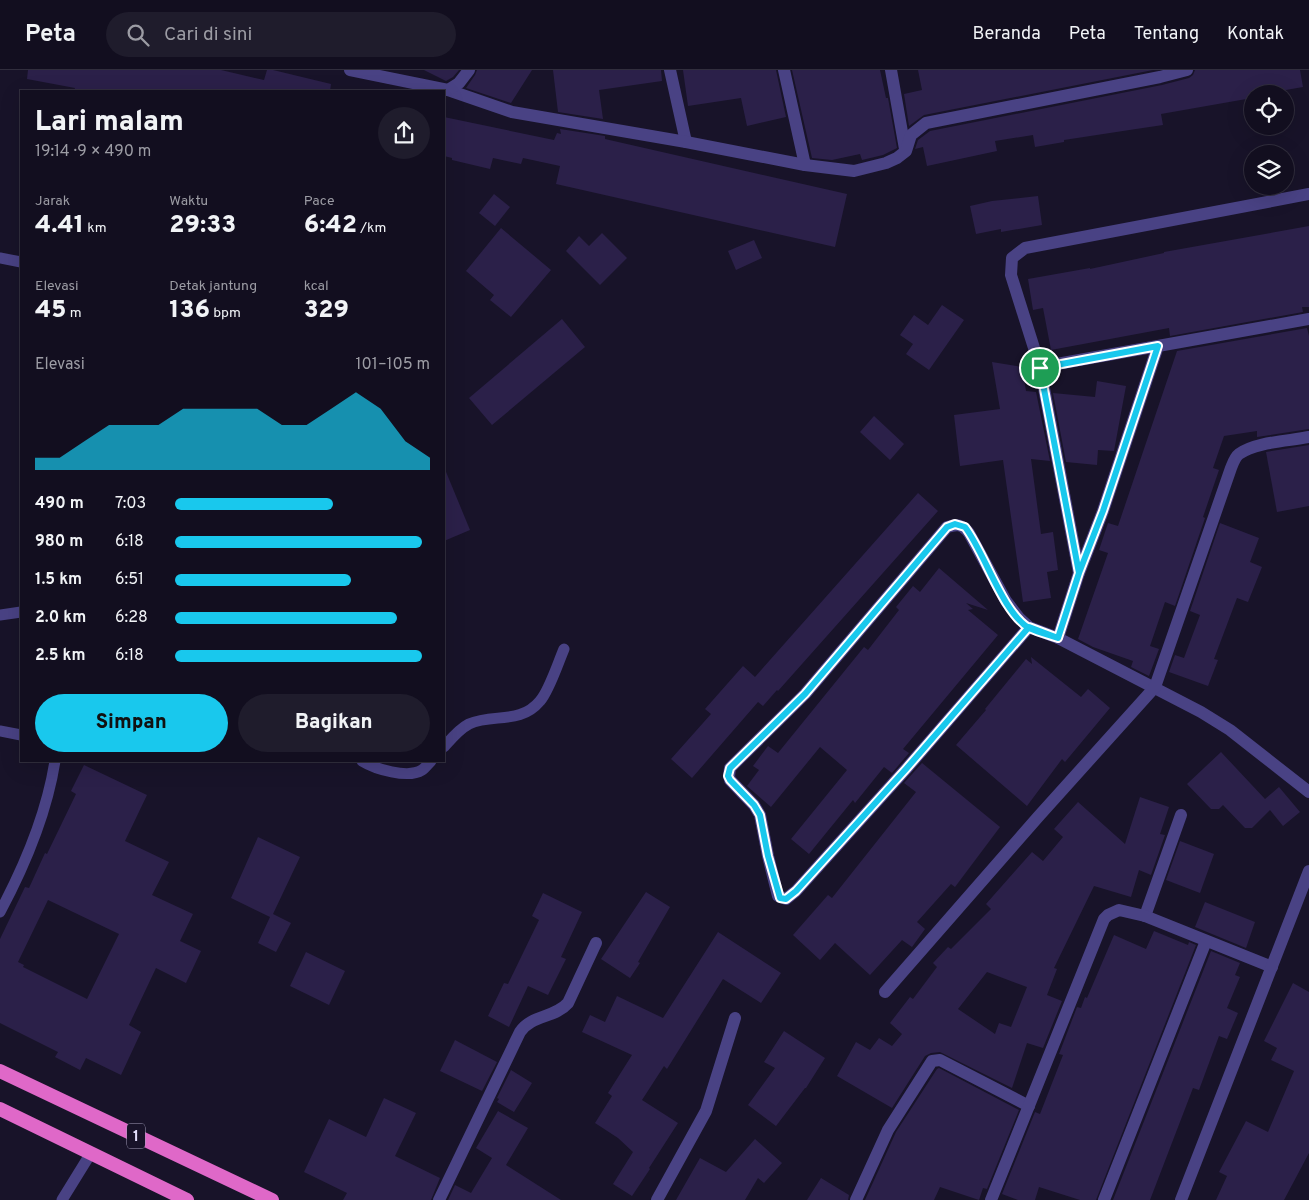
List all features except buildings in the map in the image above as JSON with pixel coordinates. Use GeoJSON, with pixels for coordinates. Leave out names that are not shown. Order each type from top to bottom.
{"type":"FeatureCollection","features":[{"type":"Feature","properties":{"kind":"highway","name":"1"},"geometry":{"type":"LineString","coordinates":[[0,1071],[272,1200]]}},
{"type":"Feature","properties":{"kind":"highway","name":"1"},"geometry":{"type":"LineString","coordinates":[[0,1109],[187,1200]]}},
{"type":"Feature","properties":{"kind":"street"},"geometry":{"type":"LineString","coordinates":[[350,70],[448,90],[512,112],[805,165],[854,171],[886,163],[897,158],[906,151],[911,135],[926,123],[1187,70]]}},
{"type":"Feature","properties":{"kind":"street"},"geometry":{"type":"LineString","coordinates":[[448,90],[459,83],[468,70]]}},
{"type":"Feature","properties":{"kind":"street"},"geometry":{"type":"LineString","coordinates":[[670,70],[686,142]]}},
{"type":"Feature","properties":{"kind":"street"},"geometry":{"type":"LineString","coordinates":[[784,70],[805,165]]}},
{"type":"Feature","properties":{"kind":"street"},"geometry":{"type":"LineString","coordinates":[[891,70],[906,151]]}},
{"type":"Feature","properties":{"kind":"street"},"geometry":{"type":"LineString","coordinates":[[1079,573],[1040,368],[1011,275],[1012,258],[1025,248],[1309,194]]}},
{"type":"Feature","properties":{"kind":"street"},"geometry":{"type":"LineString","coordinates":[[1040,368],[1309,318]]}},
{"type":"Feature","properties":{"kind":"street"},"geometry":{"type":"LineString","coordinates":[[1058,638],[1158,346]]}},
{"type":"Feature","properties":{"kind":"street"},"geometry":{"type":"LineString","coordinates":[[884,992],[1155,687],[1236,457],[1256,446],[1309,437]]}},
{"type":"Feature","properties":{"kind":"street"},"geometry":{"type":"LineString","coordinates":[[1029,627],[906,769],[796,891],[786,899],[780,898],[768,856],[760,815],[754,805],[730,780],[728,776],[730,768],[805,694],[947,527],[955,524],[965,527],[1006,601],[1019,618],[1029,627],[1058,638],[1201,712],[1230,730],[1309,792]]}},
{"type":"Feature","properties":{"kind":"street"},"geometry":{"type":"LineString","coordinates":[[1144,916],[1181,815]]}},
{"type":"Feature","properties":{"kind":"street"},"geometry":{"type":"LineString","coordinates":[[1181,1200],[1309,871]]}},
{"type":"Feature","properties":{"kind":"street"},"geometry":{"type":"LineString","coordinates":[[991,1200],[1104,919],[1108,914],[1119,910],[1144,916],[1272,967]]}},
{"type":"Feature","properties":{"kind":"street"},"geometry":{"type":"LineString","coordinates":[[1104,1200],[1206,941]]}},
{"type":"Feature","properties":{"kind":"street"},"geometry":{"type":"LineString","coordinates":[[439,1200],[520,1032],[528,1022],[562,1009],[568,1003],[596,943]]}},
{"type":"Feature","properties":{"kind":"street"},"geometry":{"type":"LineString","coordinates":[[657,1200],[706,1111],[735,1018]]}},
{"type":"Feature","properties":{"kind":"street"},"geometry":{"type":"LineString","coordinates":[[856,1200],[888,1130],[932,1061],[940,1060],[1029,1106]]}},
{"type":"Feature","properties":{"kind":"lane"},"geometry":{"type":"LineString","coordinates":[[0,258],[20,262]]}},
{"type":"Feature","properties":{"kind":"lane"},"geometry":{"type":"LineString","coordinates":[[0,615],[20,612]]}},
{"type":"Feature","properties":{"kind":"lane"},"geometry":{"type":"LineString","coordinates":[[445,746],[468,724],[525,714],[533,708],[542,699],[564,649]]}},
{"type":"Feature","properties":{"kind":"lane"},"geometry":{"type":"LineString","coordinates":[[0,731],[20,735]]}},
{"type":"Feature","properties":{"kind":"lane"},"geometry":{"type":"LineString","coordinates":[[0,912],[15,884],[48,797],[55,762]]}},
{"type":"Feature","properties":{"kind":"lane"},"geometry":{"type":"LineString","coordinates":[[364,762],[378,768],[411,774],[422,770],[430,762]]}},
{"type":"Feature","properties":{"kind":"lane"},"geometry":{"type":"LineString","coordinates":[[62,1200],[91,1153]]}},
{"type":"Feature","properties":{"kind":"route"},"geometry":{"type":"LineString","coordinates":[[1040,368],[1079,573],[1058,638],[1029,627],[1019,618],[1006,601],[965,527],[960,524],[947,527],[805,694],[730,768],[728,776],[730,780],[754,805],[760,815],[778,896],[784,900],[796,891],[906,769],[1029,627],[1058,638],[1158,346],[1040,368]]}}]}
